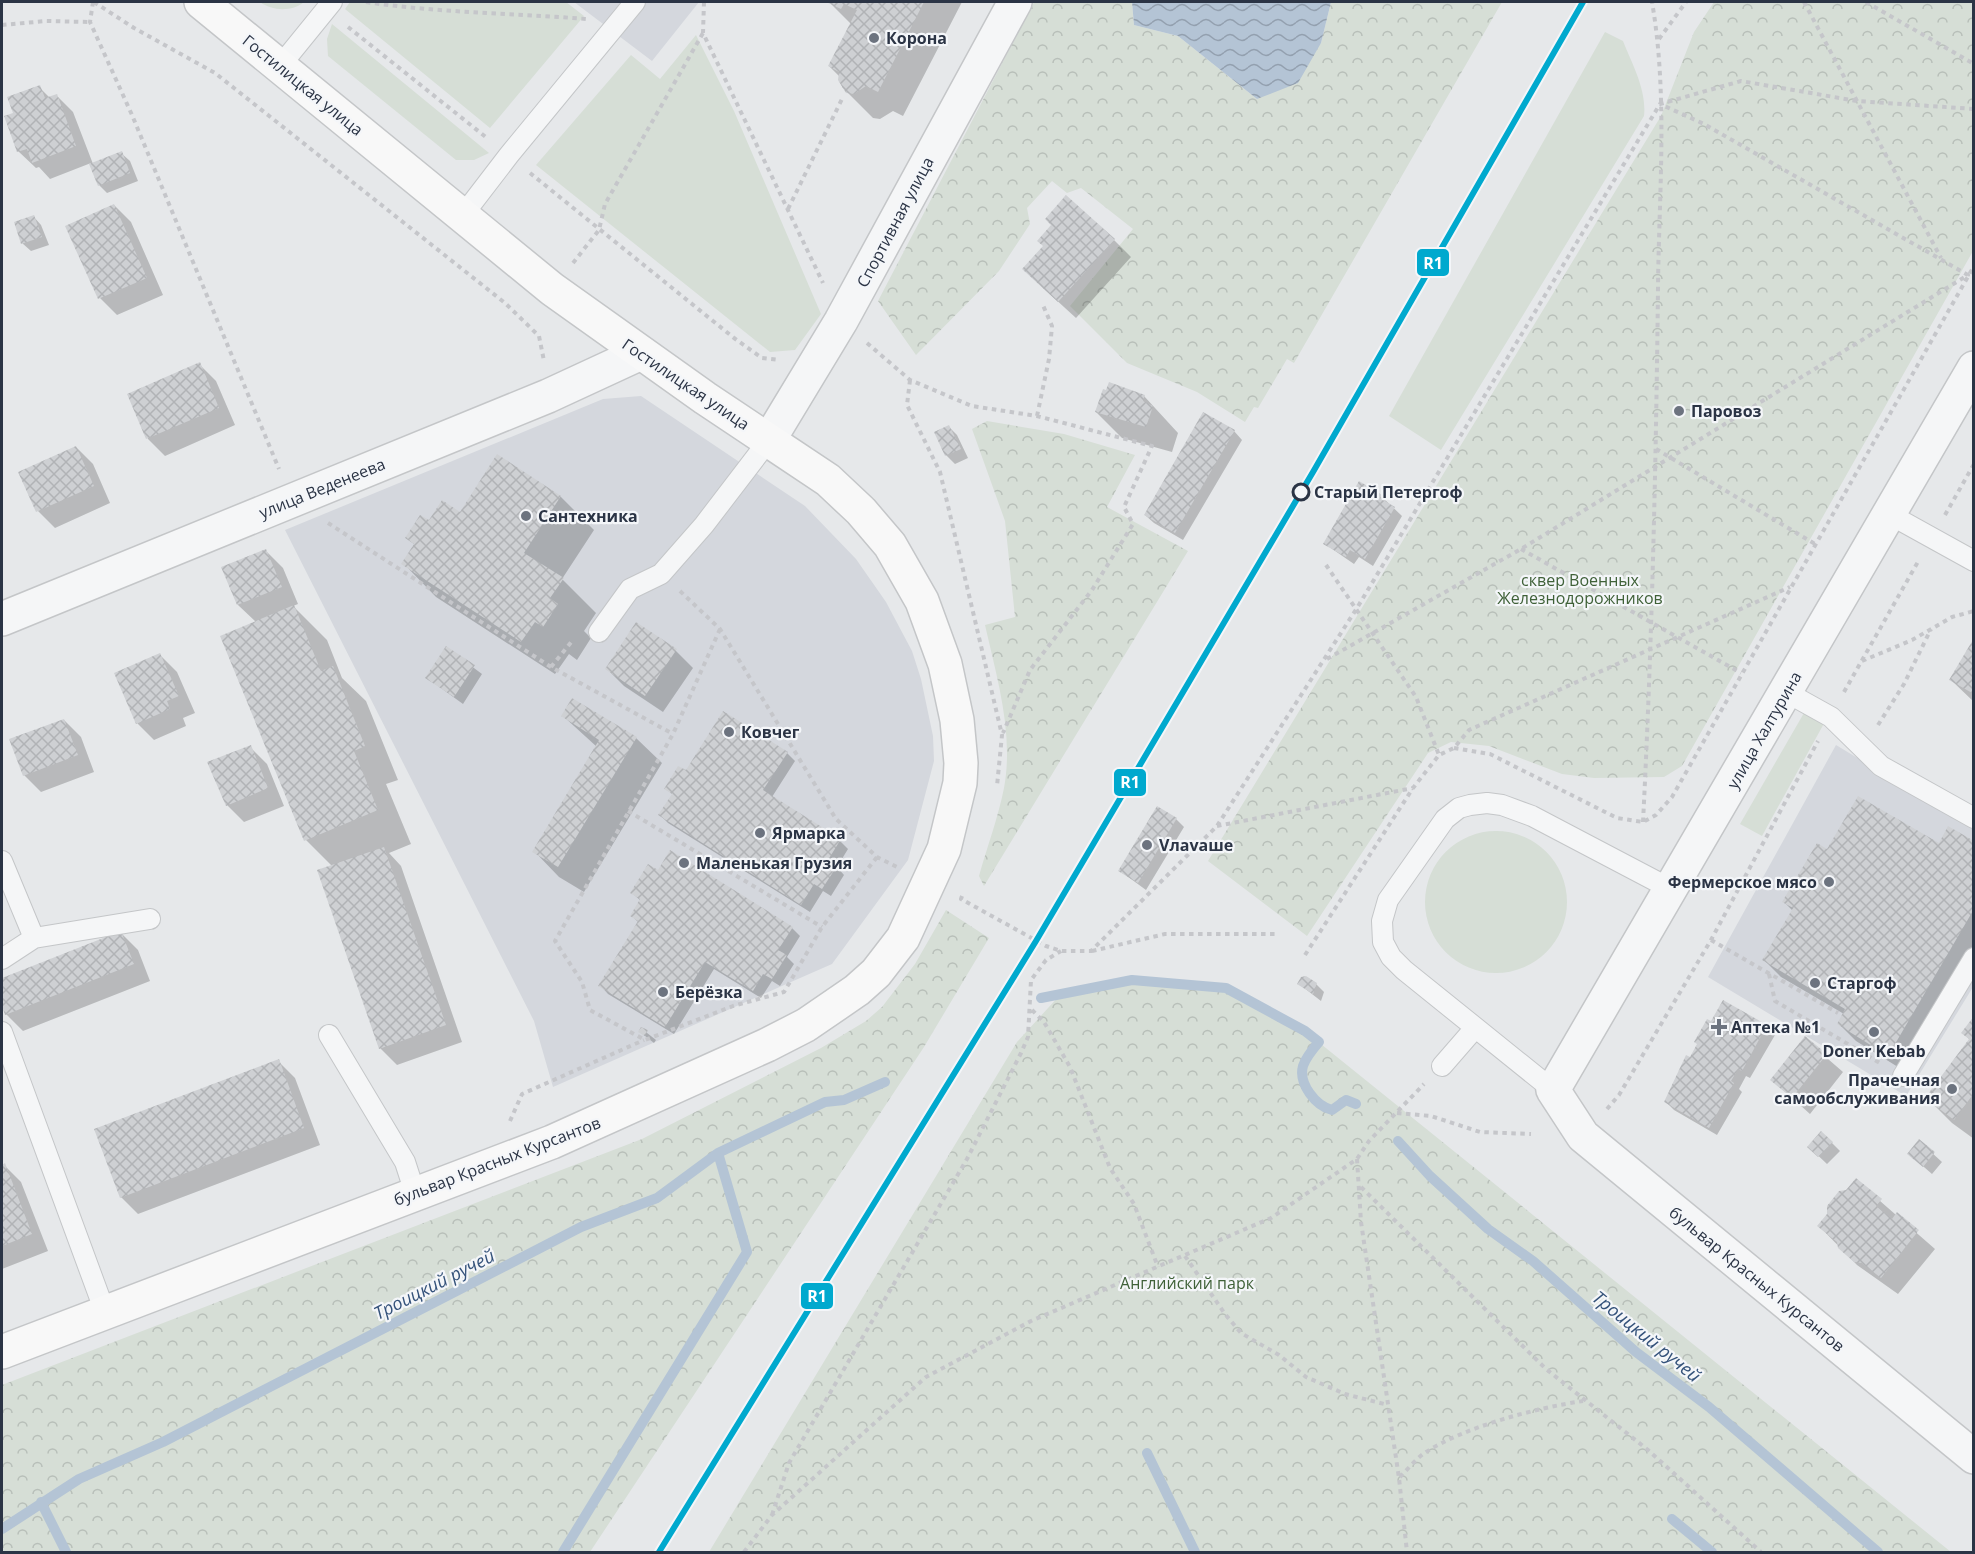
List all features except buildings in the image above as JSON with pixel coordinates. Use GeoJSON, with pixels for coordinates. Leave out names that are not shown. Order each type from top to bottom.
{"type":"FeatureCollection","features":[{"type":"Feature","properties":{"kind":"main road","name":"Гостилицкая улица"},"geometry":{"type":"LineString","coordinates":[[201,2],[552,289],[640,353],[828,480],[861,511],[890,545],[922,601],[941,654],[953,693],[961,763],[954,813],[918,877]]}},
{"type":"Feature","properties":{"kind":"main road","name":"бульвар Красных Курсантов"},"geometry":{"type":"LineString","coordinates":[[2,1352],[552,1142],[767,1045],[806,1025],[857,990],[876,973],[903,938],[918,877]]}},
{"type":"Feature","properties":{"kind":"street","name":"Спортивная улица"},"geometry":{"type":"LineString","coordinates":[[769,440],[841,321],[1015,2]]}},
{"type":"Feature","properties":{"kind":"street","name":"улица Веденеева"},"geometry":{"type":"LineString","coordinates":[[2,619],[548,396],[640,353]]}},
{"type":"Feature","properties":{"kind":"street","name":"улица Халтурина"},"geometry":{"type":"LineString","coordinates":[[1553,1090],[1974,368]]}},
{"type":"Feature","properties":{"kind":"street","name":"бульвар Красных Курсантов"},"geometry":{"type":"LineString","coordinates":[[1553,1090],[1583,1136],[1974,1457]]}},
{"type":"Feature","properties":{"kind":"lane"},"geometry":{"type":"LineString","coordinates":[[463,215],[509,155],[635,2]]}},
{"type":"Feature","properties":{"kind":"lane"},"geometry":{"type":"LineString","coordinates":[[280,66],[329,5]]}},
{"type":"Feature","properties":{"kind":"lane"},"geometry":{"type":"LineString","coordinates":[[599,632],[630,589],[661,574],[704,525],[769,440]]}},
{"type":"Feature","properties":{"kind":"lane"},"geometry":{"type":"LineString","coordinates":[[1889,514],[1974,561]]}},
{"type":"Feature","properties":{"kind":"lane"},"geometry":{"type":"LineString","coordinates":[[1786,692],[1831,717],[1881,766],[1974,818]]}},
{"type":"Feature","properties":{"kind":"lane"},"geometry":{"type":"LineString","coordinates":[[1553,1090],[1391,957],[1383,942],[1382,921],[1388,900],[1445,819],[1459,808],[1487,803],[1532,816],[1670,888]]}},
{"type":"Feature","properties":{"kind":"lane"},"geometry":{"type":"LineString","coordinates":[[2,861],[34,938]]}},
{"type":"Feature","properties":{"kind":"lane"},"geometry":{"type":"LineString","coordinates":[[2,959],[34,938],[150,920]]}},
{"type":"Feature","properties":{"kind":"lane"},"geometry":{"type":"LineString","coordinates":[[1903,1076],[1974,958]]}},
{"type":"Feature","properties":{"kind":"lane"},"geometry":{"type":"LineString","coordinates":[[1442,1066],[1475,1028]]}},
{"type":"Feature","properties":{"kind":"lane"},"geometry":{"type":"LineString","coordinates":[[2,1032],[5,1054],[105,1312]]}},
{"type":"Feature","properties":{"kind":"lane"},"geometry":{"type":"LineString","coordinates":[[329,1035],[405,1162],[415,1193]]}},
{"type":"Feature","properties":{"kind":"path"},"geometry":{"type":"LineString","coordinates":[[548,396],[539,336],[505,303],[215,73],[134,28],[94,2],[90,22],[132,115],[292,500],[551,668],[673,734]]}},
{"type":"Feature","properties":{"kind":"path"},"geometry":{"type":"LineString","coordinates":[[366,2],[418,10],[483,11],[590,20]]}},
{"type":"Feature","properties":{"kind":"path"},"geometry":{"type":"LineString","coordinates":[[1643,822],[1652,649],[1660,104],[1659,40],[1652,2]]}},
{"type":"Feature","properties":{"kind":"path"},"geometry":{"type":"LineString","coordinates":[[1659,40],[1686,2]]}},
{"type":"Feature","properties":{"kind":"path"},"geometry":{"type":"LineString","coordinates":[[1804,2],[1941,259]]}},
{"type":"Feature","properties":{"kind":"path"},"geometry":{"type":"LineString","coordinates":[[1866,2],[1974,64]]}},
{"type":"Feature","properties":{"kind":"path"},"geometry":{"type":"LineString","coordinates":[[329,5],[599,230],[762,358],[789,361]]}},
{"type":"Feature","properties":{"kind":"path"},"geometry":{"type":"LineString","coordinates":[[2,25],[46,21],[90,22]]}},
{"type":"Feature","properties":{"kind":"path"},"geometry":{"type":"LineString","coordinates":[[599,230],[605,204],[704,33]]}},
{"type":"Feature","properties":{"kind":"path"},"geometry":{"type":"LineString","coordinates":[[1091,951],[1217,826],[1357,608],[1660,104],[1741,81],[1857,101],[1974,109]]}},
{"type":"Feature","properties":{"kind":"path"},"geometry":{"type":"LineString","coordinates":[[788,210],[843,97]]}},
{"type":"Feature","properties":{"kind":"path"},"geometry":{"type":"LineString","coordinates":[[1660,104],[1704,124],[1968,274]]}},
{"type":"Feature","properties":{"kind":"path"},"geometry":{"type":"LineString","coordinates":[[1454,748],[1490,754],[1617,818],[1643,822],[1656,815],[1672,797],[1974,266]]}},
{"type":"Feature","properties":{"kind":"path"},"geometry":{"type":"LineString","coordinates":[[1325,660],[1521,549],[1968,274]]}},
{"type":"Feature","properties":{"kind":"path"},"geometry":{"type":"LineString","coordinates":[[1037,416],[1049,359],[1052,326],[1042,303]]}},
{"type":"Feature","properties":{"kind":"path"},"geometry":{"type":"LineString","coordinates":[[1002,735],[1030,670],[1092,590],[1133,524],[1124,507],[1152,446]]}},
{"type":"Feature","properties":{"kind":"path"},"geometry":{"type":"LineString","coordinates":[[1656,449],[1815,544]]}},
{"type":"Feature","properties":{"kind":"path"},"geometry":{"type":"LineString","coordinates":[[1600,1117],[1619,1095],[1711,940],[1861,661],[1974,464]]}},
{"type":"Feature","properties":{"kind":"path"},"geometry":{"type":"LineString","coordinates":[[1521,549],[1741,673]]}},
{"type":"Feature","properties":{"kind":"path"},"geometry":{"type":"LineString","coordinates":[[1326,565],[1416,697],[1439,755]]}},
{"type":"Feature","properties":{"kind":"path"},"geometry":{"type":"LineString","coordinates":[[661,574],[720,629],[836,819],[877,857],[918,877]]}},
{"type":"Feature","properties":{"kind":"path"},"geometry":{"type":"LineString","coordinates":[[1305,955],[1413,788],[1439,755],[1454,748],[1469,730],[1791,586]]}},
{"type":"Feature","properties":{"kind":"path"},"geometry":{"type":"LineString","coordinates":[[1861,661],[1912,640],[1952,617],[1974,611]]}},
{"type":"Feature","properties":{"kind":"path"},"geometry":{"type":"LineString","coordinates":[[645,1040],[590,1010],[582,982],[555,941],[673,734],[720,629]]}},
{"type":"Feature","properties":{"kind":"path"},"geometry":{"type":"LineString","coordinates":[[1863,748],[1904,684],[1931,629]]}},
{"type":"Feature","properties":{"kind":"path"},"geometry":{"type":"LineString","coordinates":[[1217,826],[1413,788]]}},
{"type":"Feature","properties":{"kind":"path"},"geometry":{"type":"LineString","coordinates":[[628,811],[822,927]]}},
{"type":"Feature","properties":{"kind":"path"},"geometry":{"type":"LineString","coordinates":[[509,1123],[522,1094],[645,1040],[733,1006],[784,992],[822,927],[877,857]]}},
{"type":"Feature","properties":{"kind":"path"},"geometry":{"type":"LineString","coordinates":[[961,899],[1036,941],[1061,951],[1091,951],[1165,934],[1277,934]]}},
{"type":"Feature","properties":{"kind":"path"},"geometry":{"type":"LineString","coordinates":[[1711,940],[1838,1013]]}},
{"type":"Feature","properties":{"kind":"path"},"geometry":{"type":"LineString","coordinates":[[772,1515],[789,1463],[967,1159],[1021,1053],[1028,1037],[1032,1010],[1031,980],[1046,960],[1061,951]]}},
{"type":"Feature","properties":{"kind":"path"},"geometry":{"type":"LineString","coordinates":[[1769,974],[1775,1001],[1903,1076]]}},
{"type":"Feature","properties":{"kind":"path"},"geometry":{"type":"LineString","coordinates":[[1032,1010],[1044,1022],[1070,1067],[1110,1168],[1134,1203],[1158,1268]]}},
{"type":"Feature","properties":{"kind":"path"},"geometry":{"type":"LineString","coordinates":[[744,1552],[772,1515],[926,1377],[1031,1321],[1271,1218],[1357,1159],[1369,1141],[1442,1066]]}},
{"type":"Feature","properties":{"kind":"path"},"geometry":{"type":"LineString","coordinates":[[1397,1113],[1431,1116],[1480,1132],[1531,1134]]}},
{"type":"Feature","properties":{"kind":"path"},"geometry":{"type":"LineString","coordinates":[[1357,1159],[1361,1221],[1399,1478],[1407,1552]]}},
{"type":"Feature","properties":{"kind":"path"},"geometry":{"type":"LineString","coordinates":[[1360,1187],[1546,1369],[1583,1401],[1648,1450],[1761,1552]]}},
{"type":"Feature","properties":{"kind":"path"},"geometry":{"type":"LineString","coordinates":[[1185,1256],[1241,1333],[1279,1355],[1306,1377],[1345,1394],[1388,1405]]}},
{"type":"Feature","properties":{"kind":"path"},"geometry":{"type":"LineString","coordinates":[[1399,1478],[1423,1455],[1456,1437],[1542,1407],[1583,1401]]}},
{"type":"Feature","properties":{"kind":"shaded area"},"geometry":{"type":"Polygon","coordinates":[[[574,2],[699,2],[652,61],[574,2]]]}},
{"type":"Feature","properties":{"kind":"shaded area","name":"Ярмарка"},"geometry":{"type":"Polygon","coordinates":[[[641,396],[805,506],[856,559],[886,602],[912,651],[921,679],[933,736],[934,761],[908,860],[832,964],[553,1087],[534,1021],[285,530],[603,399],[641,396]]]}},
{"type":"Feature","properties":{"kind":"shaded area"},"geometry":{"type":"Polygon","coordinates":[[[1836,745],[1973,828],[1973,987],[1906,1096],[1708,977],[1836,745]]]}},
{"type":"Feature","properties":{"kind":"green space"},"geometry":{"type":"Polygon","coordinates":[[[260,2],[304,2],[288,9],[282,9],[260,2]]]}},
{"type":"Feature","properties":{"kind":"green space"},"geometry":{"type":"Polygon","coordinates":[[[350,2],[566,2],[584,16],[490,128],[345,9],[350,2]]]}},
{"type":"Feature","properties":{"kind":"green space"},"geometry":{"type":"Polygon","coordinates":[[[1034,2],[1132,2],[1134,25],[1178,36],[1257,99],[1321,43],[1331,2],[1502,2],[1294,363],[1287,359],[1258,408],[1254,407],[1245,422],[1197,392],[1127,363],[1070,306],[1133,229],[1081,188],[1067,193],[1052,181],[1027,208],[1030,224],[999,271],[916,355],[878,301],[1034,2]]]}},
{"type":"Feature","properties":{"kind":"green space","name":"сквер Военных Железнодорожников"},"geometry":{"type":"Polygon","coordinates":[[[1714,2],[1973,2],[1973,251],[1682,766],[1664,777],[1594,778],[1562,774],[1489,746],[1451,742],[1428,753],[1307,936],[1208,861],[1661,116],[1694,32],[1714,2]]]}},
{"type":"Feature","properties":{"kind":"green space"},"geometry":{"type":"Polygon","coordinates":[[[332,24],[489,153],[474,160],[456,160],[328,56],[327,39],[332,24]]]}},
{"type":"Feature","properties":{"kind":"green space"},"geometry":{"type":"Polygon","coordinates":[[[1605,32],[1623,41],[1641,87],[1644,116],[1441,450],[1389,416],[1605,32]]]}},
{"type":"Feature","properties":{"kind":"green space"},"geometry":{"type":"Polygon","coordinates":[[[696,35],[734,111],[821,314],[795,350],[770,352],[536,165],[631,55],[660,79],[696,35]]]}},
{"type":"Feature","properties":{"kind":"green space"},"geometry":{"type":"Polygon","coordinates":[[[987,421],[1064,434],[1135,455],[1107,507],[1188,551],[984,886],[979,876],[996,821],[1007,768],[1003,706],[985,625],[1015,617],[1005,521],[972,429],[987,421]]]}},
{"type":"Feature","properties":{"kind":"green space"},"geometry":{"type":"Polygon","coordinates":[[[1808,706],[1827,718],[1762,836],[1740,824],[1808,706]]]}},
{"type":"Feature","properties":{"kind":"green space"},"geometry":{"type":"Polygon","coordinates":[[[1496,831],[1523,837],[1546,852],[1561,875],[1567,902],[1561,929],[1546,952],[1523,967],[1496,973],[1469,967],[1446,952],[1431,929],[1425,902],[1431,875],[1446,852],[1469,837],[1496,831]]]}},
{"type":"Feature","properties":{"kind":"green space"},"geometry":{"type":"Polygon","coordinates":[[[946,910],[989,938],[924,1047],[590,1552],[2,1552],[2,1385],[642,1139],[821,1048],[866,1021],[882,1007],[915,964],[946,910]]]}},
{"type":"Feature","properties":{"kind":"green space","name":"Английский парк"},"geometry":{"type":"Polygon","coordinates":[[[1132,980],[1226,988],[1306,1032],[1951,1552],[709,1552],[1017,1042],[1059,996],[1132,980]]]}},
{"type":"Feature","properties":{"kind":"water"},"geometry":{"type":"Polygon","coordinates":[[[1132,2],[1331,2],[1321,43],[1298,83],[1257,99],[1178,36],[1134,25],[1132,2]]]}},
{"type":"Feature","properties":{"kind":"waterway","name":"Троицкий ручей"},"geometry":{"type":"LineString","coordinates":[[1041,998],[1132,980],[1226,988],[1305,1031],[1319,1042],[1306,1059],[1302,1073],[1306,1087],[1314,1099],[1332,1110],[1346,1100],[1356,1104]]}},
{"type":"Feature","properties":{"kind":"waterway","name":"Троицкий ручей"},"geometry":{"type":"LineString","coordinates":[[2,1529],[79,1479],[163,1442],[581,1227],[657,1198],[718,1153],[825,1102],[844,1100],[885,1082]]}},
{"type":"Feature","properties":{"kind":"waterway","name":"Троицкий ручей"},"geometry":{"type":"LineString","coordinates":[[1398,1141],[1430,1176],[1488,1229],[1533,1261],[1636,1352],[1709,1407],[1878,1552]]}},
{"type":"Feature","properties":{"kind":"waterway"},"geometry":{"type":"LineString","coordinates":[[563,1552],[747,1252],[718,1153]]}},
{"type":"Feature","properties":{"kind":"waterway"},"geometry":{"type":"LineString","coordinates":[[1147,1453],[1195,1552]]}},
{"type":"Feature","properties":{"kind":"waterway"},"geometry":{"type":"LineString","coordinates":[[41,1502],[66,1552]]}},
{"type":"Feature","properties":{"kind":"waterway"},"geometry":{"type":"LineString","coordinates":[[1672,1519],[1712,1552]]}},
{"type":"Feature","properties":{"kind":"transit line","name":"R1"},"geometry":{"type":"LineString","coordinates":[[659,1552],[1036,941],[1313,472],[1583,2]]}},
{"type":"Feature","properties":{"kind":"place","name":"Корона"},"geometry":{"type":"Point","coordinates":[874,38]}},
{"type":"Feature","properties":{"kind":"place","name":"Паровоз"},"geometry":{"type":"Point","coordinates":[1679,411]}},
{"type":"Feature","properties":{"kind":"place","name":"Старый Петергоф"},"geometry":{"type":"Point","coordinates":[1301,492]}},
{"type":"Feature","properties":{"kind":"place","name":"Сантехника"},"geometry":{"type":"Point","coordinates":[526,516]}},
{"type":"Feature","properties":{"kind":"place","name":"Ковчег"},"geometry":{"type":"Point","coordinates":[729,732]}},
{"type":"Feature","properties":{"kind":"place","name":"Ярмарка"},"geometry":{"type":"Point","coordinates":[760,833]}},
{"type":"Feature","properties":{"kind":"place","name":"Vлаvаше"},"geometry":{"type":"Point","coordinates":[1147,845]}},
{"type":"Feature","properties":{"kind":"place","name":"Маленькая Грузия"},"geometry":{"type":"Point","coordinates":[684,863]}},
{"type":"Feature","properties":{"kind":"place","name":"Фермерское мясо"},"geometry":{"type":"Point","coordinates":[1829,882]}},
{"type":"Feature","properties":{"kind":"place","name":"Старгоф"},"geometry":{"type":"Point","coordinates":[1815,983]}},
{"type":"Feature","properties":{"kind":"place","name":"Берёзка"},"geometry":{"type":"Point","coordinates":[663,992]}},
{"type":"Feature","properties":{"kind":"place","name":"Аптека №1"},"geometry":{"type":"Point","coordinates":[1719,1027]}},
{"type":"Feature","properties":{"kind":"place","name":"Doner Kebab"},"geometry":{"type":"Point","coordinates":[1874,1032]}},
{"type":"Feature","properties":{"kind":"place","name":"Прачечная самообслуживания"},"geometry":{"type":"Point","coordinates":[1952,1089]}}]}
